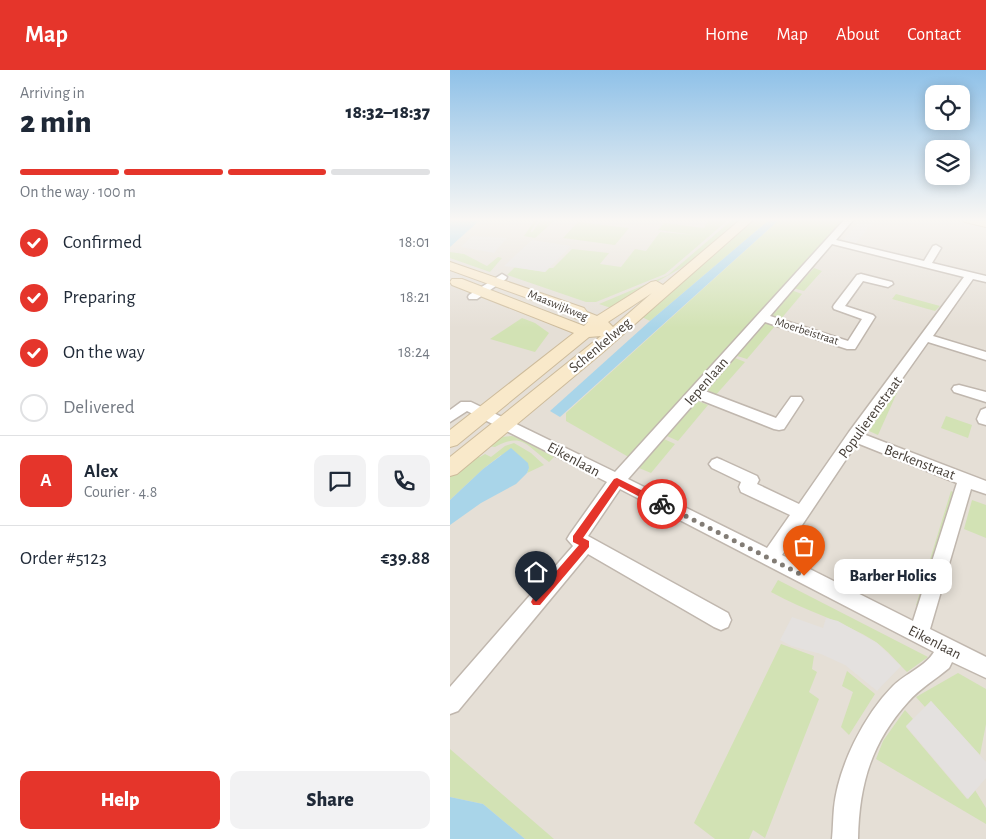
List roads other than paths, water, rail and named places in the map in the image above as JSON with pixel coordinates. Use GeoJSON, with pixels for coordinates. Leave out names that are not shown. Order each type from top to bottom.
{"type":"FeatureCollection","features":[{"type":"Feature","properties":{"kind":"main road","name":"Schenkelweg"},"geometry":{"type":"LineString","coordinates":[[450,440],[593,326],[699,256]]}},
{"type":"Feature","properties":{"kind":"main road","name":"Schenkelweg"},"geometry":{"type":"LineString","coordinates":[[450,468],[705,256]]}},
{"type":"Feature","properties":{"kind":"main road","name":"Maaswijkweg"},"geometry":{"type":"LineString","coordinates":[[450,266],[499,279],[579,311],[580,315],[593,326]]}},
{"type":"Feature","properties":{"kind":"main road","name":"Maaswijkweg"},"geometry":{"type":"LineString","coordinates":[[450,279],[477,294],[593,326],[612,335]]}},
{"type":"Feature","properties":{"kind":"street","name":"Iepenlaan"},"geometry":{"type":"LineString","coordinates":[[586,544],[576,539],[617,481],[817,256]]}},
{"type":"Feature","properties":{"kind":"street"},"geometry":{"type":"LineString","coordinates":[[893,256],[986,279]]}},
{"type":"Feature","properties":{"kind":"street"},"geometry":{"type":"LineString","coordinates":[[927,264],[932,256]]}},
{"type":"Feature","properties":{"kind":"street","name":"Populierenstraat"},"geometry":{"type":"LineString","coordinates":[[770,559],[854,436],[971,275]]}},
{"type":"Feature","properties":{"kind":"street","name":"Moerbeistraat"},"geometry":{"type":"LineString","coordinates":[[762,317],[851,346],[869,316],[838,308],[861,277],[888,284]]}},
{"type":"Feature","properties":{"kind":"street"},"geometry":{"type":"LineString","coordinates":[[477,294],[499,279]]}},
{"type":"Feature","properties":{"kind":"street"},"geometry":{"type":"LineString","coordinates":[[926,338],[986,356]]}},
{"type":"Feature","properties":{"kind":"street"},"geometry":{"type":"LineString","coordinates":[[959,389],[986,397]]}},
{"type":"Feature","properties":{"kind":"street"},"geometry":{"type":"LineString","coordinates":[[696,393],[779,425],[796,400]]}},
{"type":"Feature","properties":{"kind":"street","name":"Eikenlaan"},"geometry":{"type":"LineString","coordinates":[[450,417],[466,404],[986,668]]}},
{"type":"Feature","properties":{"kind":"street"},"geometry":{"type":"LineString","coordinates":[[986,413],[984,419],[986,420]]}},
{"type":"Feature","properties":{"kind":"street","name":"Berkenstraat"},"geometry":{"type":"LineString","coordinates":[[854,436],[986,488]]}},
{"type":"Feature","properties":{"kind":"street"},"geometry":{"type":"LineString","coordinates":[[717,464],[751,480],[747,487],[802,513]]}},
{"type":"Feature","properties":{"kind":"street"},"geometry":{"type":"LineString","coordinates":[[919,634],[966,480]]}},
{"type":"Feature","properties":{"kind":"street"},"geometry":{"type":"LineString","coordinates":[[450,703],[586,544],[721,620]]}},
{"type":"Feature","properties":{"kind":"street"},"geometry":{"type":"LineString","coordinates":[[845,839],[846,807],[853,778],[865,745],[881,718],[901,693],[942,661],[946,648]]}},
{"type":"Feature","properties":{"kind":"water"},"geometry":{"type":"Polygon","coordinates":[[[727,256],[739,256],[560,417],[550,411],[650,321],[727,256]]]}},
{"type":"Feature","properties":{"kind":"water"},"geometry":{"type":"Polygon","coordinates":[[[511,448],[528,463],[527,473],[516,484],[481,503],[450,525],[450,500],[483,469],[511,448]]]}},
{"type":"Feature","properties":{"kind":"water"},"geometry":{"type":"Polygon","coordinates":[[[450,797],[483,804],[525,839],[450,839],[450,797]]]}},
{"type":"Feature","properties":{"kind":"place","name":"Barber Holics"},"geometry":{"type":"Point","coordinates":[804,576]}}]}
